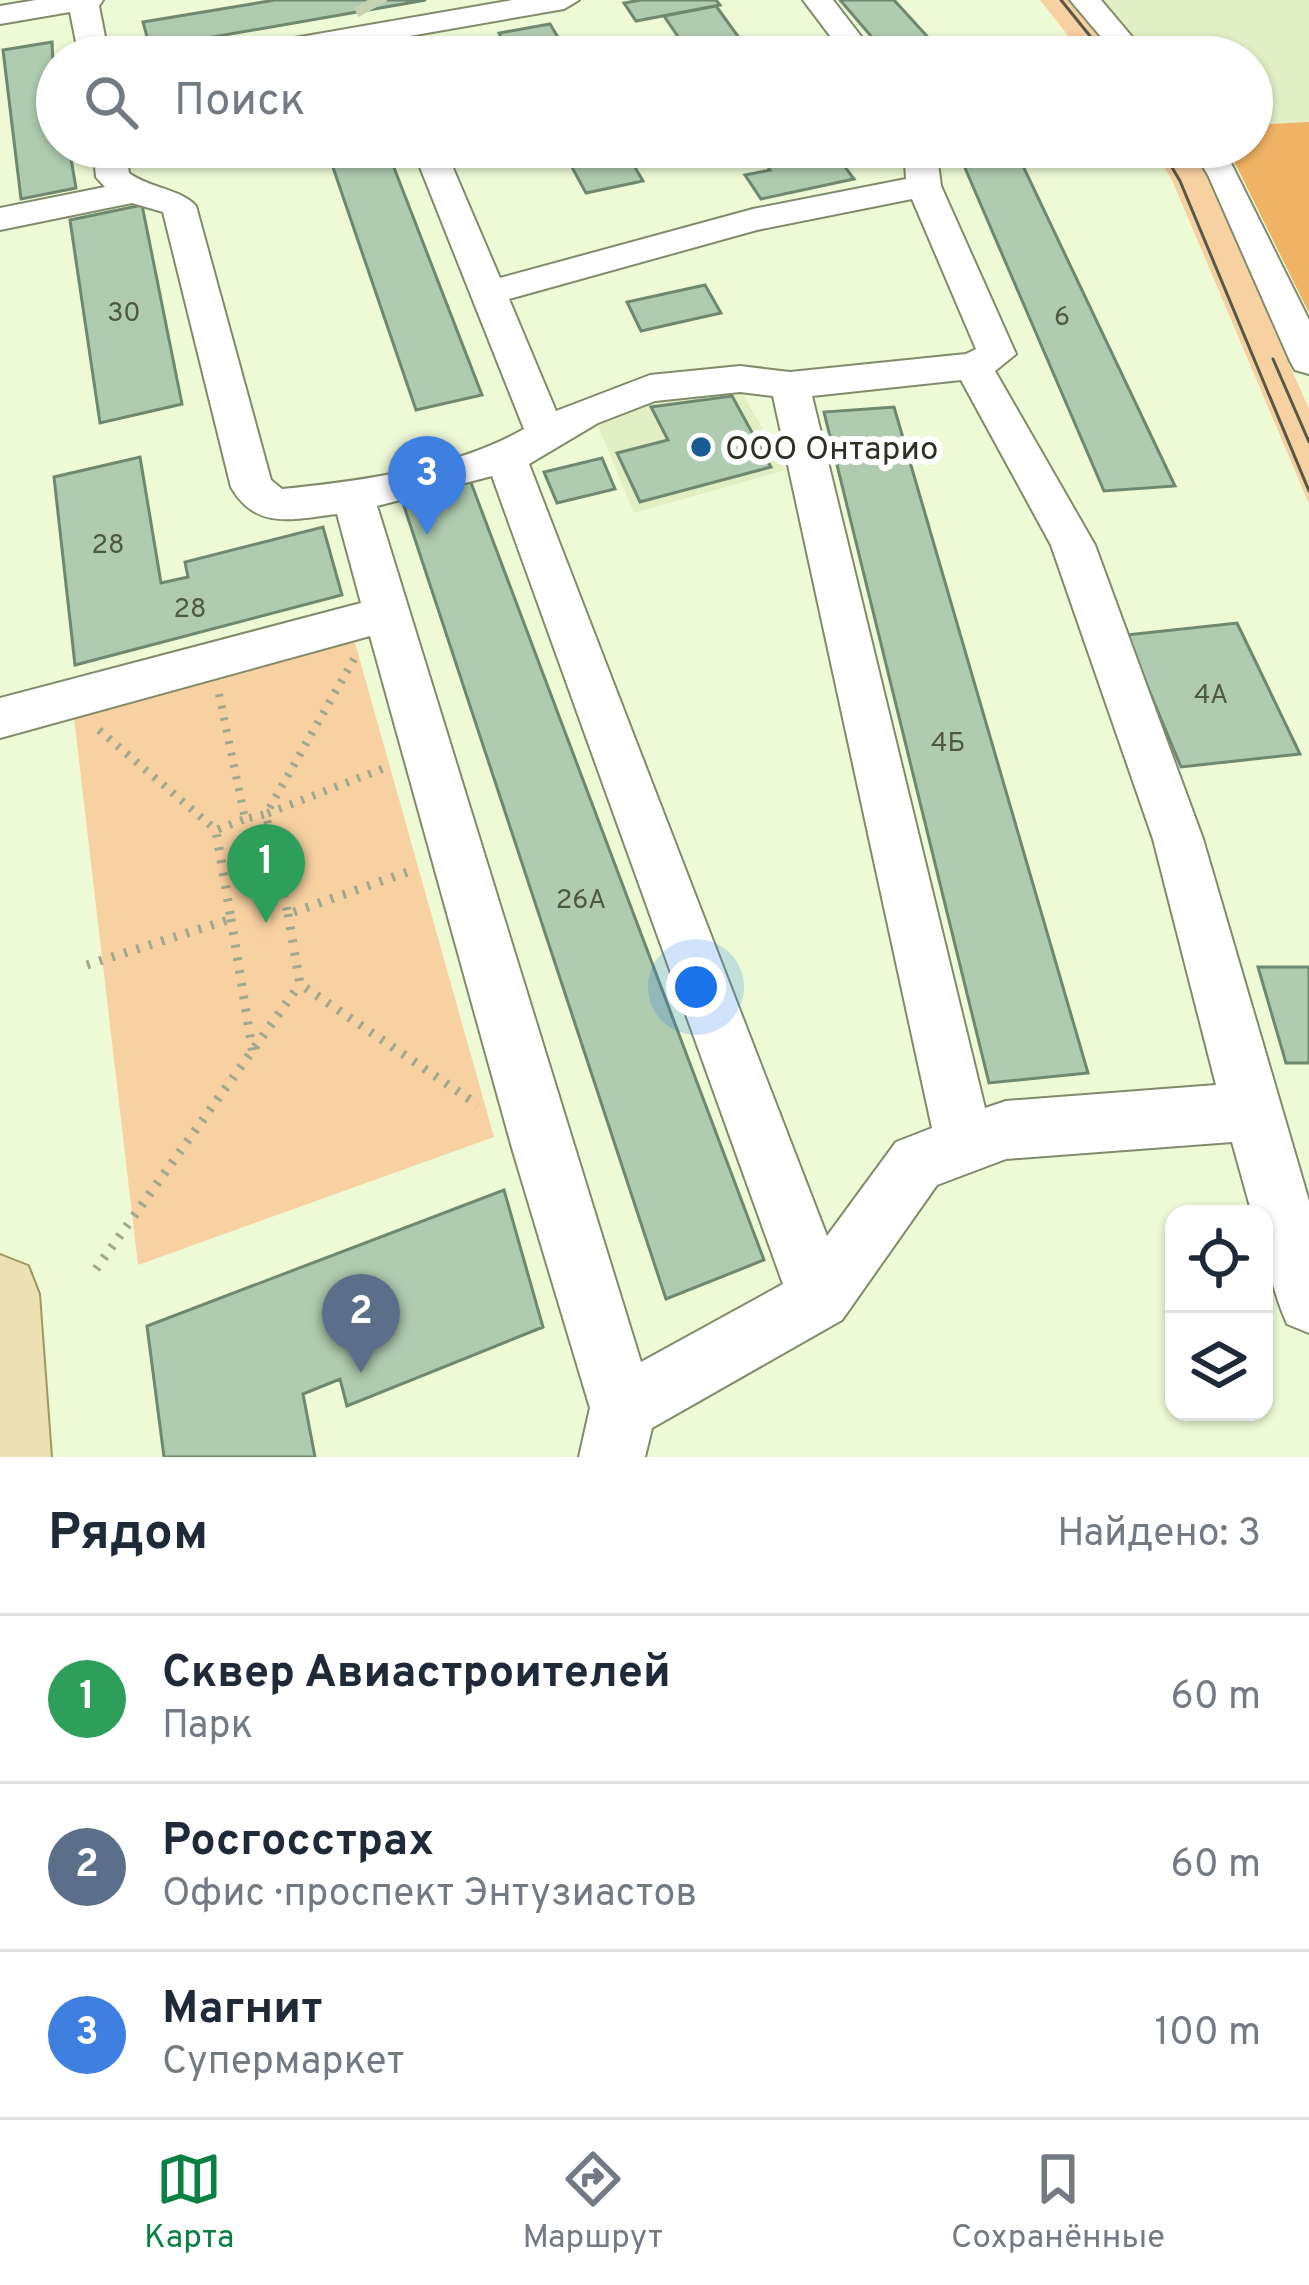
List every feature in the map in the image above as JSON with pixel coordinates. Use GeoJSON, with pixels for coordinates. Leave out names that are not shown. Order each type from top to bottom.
{"type":"FeatureCollection","features":[{"type":"Feature","properties":{"kind":"main road"},"geometry":{"type":"LineString","coordinates":[[0,1294],[9,1457]]}},
{"type":"Feature","properties":{"kind":"street"},"geometry":{"type":"LineString","coordinates":[[0,15],[86,0],[91,36]]}},
{"type":"Feature","properties":{"kind":"street"},"geometry":{"type":"LineString","coordinates":[[382,32],[565,0]]}},
{"type":"Feature","properties":{"kind":"street"},"geometry":{"type":"LineString","coordinates":[[818,0],[846,36]]}},
{"type":"Feature","properties":{"kind":"street"},"geometry":{"type":"LineString","coordinates":[[1085,0],[1116,36]]}},
{"type":"Feature","properties":{"kind":"street"},"geometry":{"type":"LineString","coordinates":[[112,168],[113,177],[133,192],[179,206],[252,487],[273,506],[353,497],[526,446],[584,413],[650,388],[740,379],[790,385],[973,366],[997,354],[924,186],[922,168]]}},
{"type":"Feature","properties":{"kind":"street"},"geometry":{"type":"LineString","coordinates":[[436,168],[487,293],[526,446],[820,1298]]}},
{"type":"Feature","properties":{"kind":"street"},"geometry":{"type":"LineString","coordinates":[[1220,168],[1309,362]]}},
{"type":"Feature","properties":{"kind":"street"},"geometry":{"type":"LineString","coordinates":[[487,293],[753,220],[924,186]]}},
{"type":"Feature","properties":{"kind":"street"},"geometry":{"type":"LineString","coordinates":[[0,219],[133,192]]}},
{"type":"Feature","properties":{"kind":"street"},"geometry":{"type":"LineString","coordinates":[[973,366],[1072,545],[1178,839],[1309,1302]]}},
{"type":"Feature","properties":{"kind":"street"},"geometry":{"type":"LineString","coordinates":[[790,385],[965,1145]]}},
{"type":"Feature","properties":{"kind":"street"},"geometry":{"type":"LineString","coordinates":[[353,497],[618,1433],[820,1298],[917,1163],[1006,1130],[1252,1111]]}},
{"type":"Feature","properties":{"kind":"street"},"geometry":{"type":"LineString","coordinates":[[0,718],[386,614]]}},
{"type":"Feature","properties":{"kind":"path"},"geometry":{"type":"LineString","coordinates":[[96,1269],[254,1055],[299,984],[266,814],[364,640],[386,614]]}},
{"type":"Feature","properties":{"kind":"path"},"geometry":{"type":"LineString","coordinates":[[212,661],[245,819]]}},
{"type":"Feature","properties":{"kind":"path"},"geometry":{"type":"LineString","coordinates":[[64,701],[216,830],[254,1055]]}},
{"type":"Feature","properties":{"kind":"path"},"geometry":{"type":"LineString","coordinates":[[216,830],[426,753]]}},
{"type":"Feature","properties":{"kind":"path"},"geometry":{"type":"LineString","coordinates":[[288,914],[457,855]]}},
{"type":"Feature","properties":{"kind":"path"},"geometry":{"type":"LineString","coordinates":[[87,965],[231,919]]}},
{"type":"Feature","properties":{"kind":"path"},"geometry":{"type":"LineString","coordinates":[[299,984],[541,1148]]}},
{"type":"Feature","properties":{"kind":"shaded area"},"geometry":{"type":"Polygon","coordinates":[[[1040,0],[1071,0],[1101,36],[1068,36],[1040,0]]]}},
{"type":"Feature","properties":{"kind":"shaded area"},"geometry":{"type":"Polygon","coordinates":[[[1102,0],[1309,0],[1309,122],[1273,124],[1273,36],[1134,36],[1102,0]]]}},
{"type":"Feature","properties":{"kind":"shaded area"},"geometry":{"type":"Polygon","coordinates":[[[1309,122],[1309,313],[1237,168],[1273,168],[1273,124],[1309,122]]]}},
{"type":"Feature","properties":{"kind":"shaded area"},"geometry":{"type":"Polygon","coordinates":[[[1165,168],[1202,168],[1309,409],[1309,504],[1165,168]]]}},
{"type":"Feature","properties":{"kind":"shaded area","name":"ООО Онтарио"},"geometry":{"type":"Polygon","coordinates":[[[740,389],[786,470],[634,513],[596,421],[652,395],[740,389]]]}},
{"type":"Feature","properties":{"kind":"shaded area"},"geometry":{"type":"Polygon","coordinates":[[[352,632],[494,1137],[138,1265],[73,709],[352,632]]]}},
{"type":"Feature","properties":{"kind":"building"},"geometry":{"type":"Polygon","coordinates":[[[275,0],[426,0],[219,36],[147,36],[143,22],[275,0]]]}},
{"type":"Feature","properties":{"kind":"building"},"geometry":{"type":"Polygon","coordinates":[[[716,0],[720,5],[636,21],[624,3],[716,0]]]}},
{"type":"Feature","properties":{"kind":"building"},"geometry":{"type":"Polygon","coordinates":[[[840,0],[894,0],[927,36],[871,36],[840,0]]]}},
{"type":"Feature","properties":{"kind":"building"},"geometry":{"type":"Polygon","coordinates":[[[716,6],[738,36],[678,36],[664,16],[716,6]]]}},
{"type":"Feature","properties":{"kind":"building"},"geometry":{"type":"Polygon","coordinates":[[[550,24],[557,36],[501,36],[550,24]]]}},
{"type":"Feature","properties":{"kind":"building"},"geometry":{"type":"Polygon","coordinates":[[[36,45],[36,168],[73,168],[76,188],[21,199],[3,50],[36,45]]]}},
{"type":"Feature","properties":{"kind":"building"},"geometry":{"type":"Polygon","coordinates":[[[333,168],[394,168],[482,395],[416,410],[333,168]]]}},
{"type":"Feature","properties":{"kind":"building"},"geometry":{"type":"Polygon","coordinates":[[[572,168],[635,168],[643,181],[586,193],[572,168]]]}},
{"type":"Feature","properties":{"kind":"building"},"geometry":{"type":"Polygon","coordinates":[[[846,168],[854,179],[761,199],[745,175],[846,168]]]}},
{"type":"Feature","properties":{"kind":"building"},"geometry":{"type":"Polygon","coordinates":[[[965,168],[1024,168],[1175,486],[1104,491],[965,168]]]}},
{"type":"Feature","properties":{"kind":"building"},"geometry":{"type":"Polygon","coordinates":[[[142,205],[182,404],[100,423],[70,220],[142,205]]]}},
{"type":"Feature","properties":{"kind":"building"},"geometry":{"type":"Polygon","coordinates":[[[705,285],[721,313],[641,331],[627,302],[705,285]]]}},
{"type":"Feature","properties":{"kind":"building","name":"ООО Онтарио"},"geometry":{"type":"Polygon","coordinates":[[[732,396],[771,467],[640,502],[617,453],[668,440],[651,407],[732,396]]]}},
{"type":"Feature","properties":{"kind":"building"},"geometry":{"type":"Polygon","coordinates":[[[894,407],[1088,1073],[989,1083],[824,412],[894,407]]]}},
{"type":"Feature","properties":{"kind":"building"},"geometry":{"type":"Polygon","coordinates":[[[140,457],[161,583],[188,577],[185,562],[323,527],[342,595],[75,665],[54,477],[140,457]]]}},
{"type":"Feature","properties":{"kind":"building"},"geometry":{"type":"Polygon","coordinates":[[[602,458],[615,489],[557,503],[544,472],[602,458]]]}},
{"type":"Feature","properties":{"kind":"building"},"geometry":{"type":"Polygon","coordinates":[[[470,480],[764,1260],[666,1299],[401,497],[470,480]]]}},
{"type":"Feature","properties":{"kind":"building"},"geometry":{"type":"Polygon","coordinates":[[[1237,623],[1300,754],[1181,767],[1126,635],[1237,623]]]}},
{"type":"Feature","properties":{"kind":"building"},"geometry":{"type":"Polygon","coordinates":[[[1258,967],[1309,967],[1309,1063],[1286,1063],[1258,967]]]}},
{"type":"Feature","properties":{"kind":"building"},"geometry":{"type":"Polygon","coordinates":[[[504,1190],[543,1327],[347,1406],[340,1379],[303,1394],[315,1457],[164,1457],[147,1326],[504,1190]]]}},
{"type":"Feature","properties":{"kind":"tunnel"},"geometry":{"type":"LineString","coordinates":[[368,0],[373,9]]}},
{"type":"Feature","properties":{"kind":"tram line"},"geometry":{"type":"LineString","coordinates":[[1061,0],[1090,36]]}},
{"type":"Feature","properties":{"kind":"tram line"},"geometry":{"type":"LineString","coordinates":[[1172,168],[1309,491]]}},
{"type":"Feature","properties":{"kind":"tram line"},"geometry":{"type":"LineString","coordinates":[[1273,359],[1309,442]]}},
{"type":"Feature","properties":{"kind":"place","name":"ООО Онтарио"},"geometry":{"type":"Point","coordinates":[701,447]}},
{"type":"Feature","properties":{"kind":"place","name":"Магнит"},"geometry":{"type":"Point","coordinates":[427,535]}},
{"type":"Feature","properties":{"kind":"place","name":"Сквер Авиастроителей"},"geometry":{"type":"Point","coordinates":[266,923]}},
{"type":"Feature","properties":{"kind":"place","name":"Росгосстрах"},"geometry":{"type":"Point","coordinates":[361,1373]}}]}
